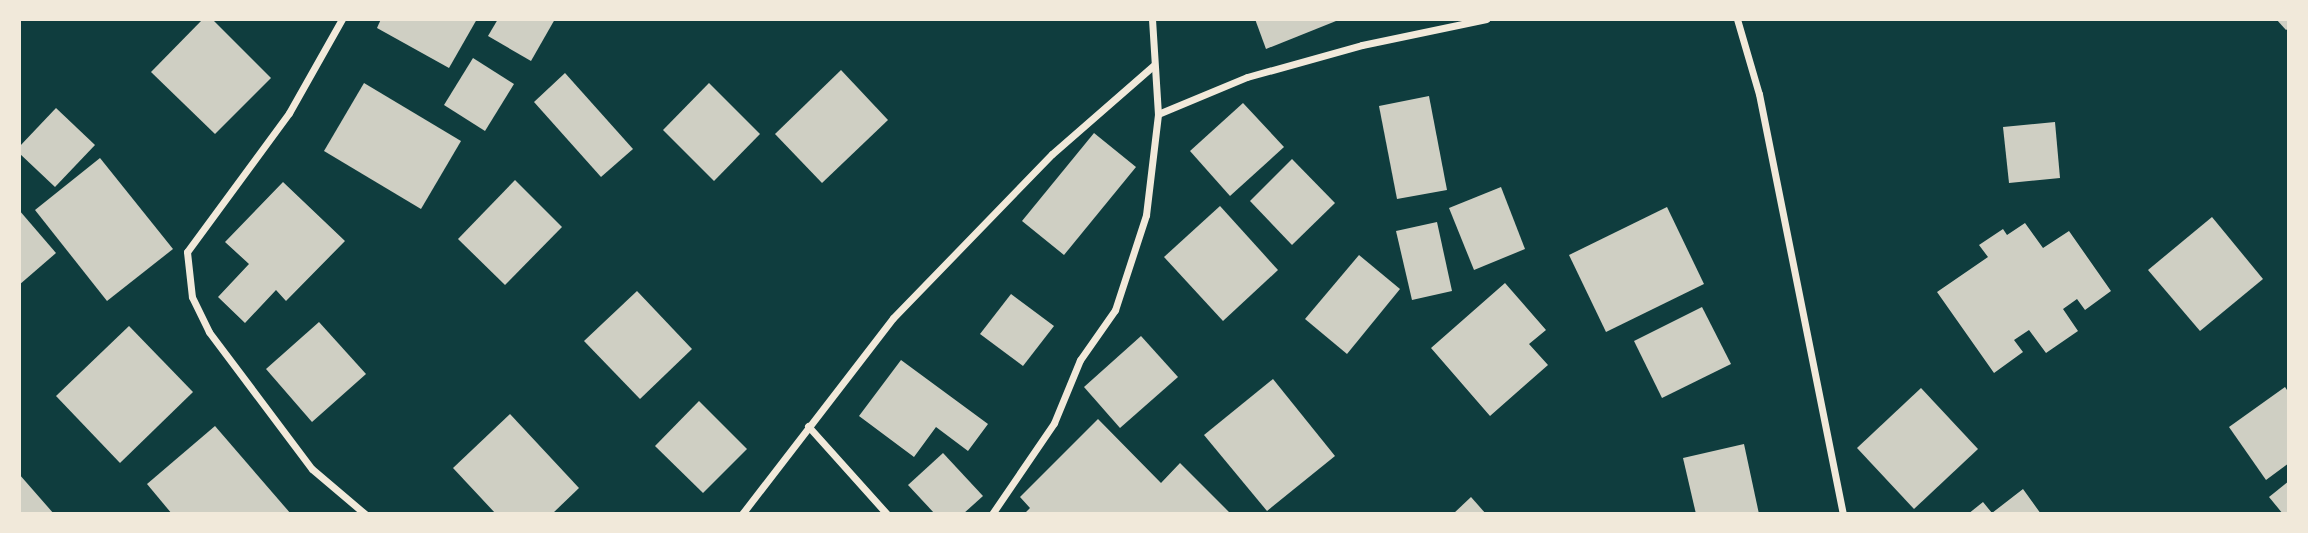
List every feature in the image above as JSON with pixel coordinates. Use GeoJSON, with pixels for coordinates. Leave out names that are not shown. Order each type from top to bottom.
{"type":"FeatureCollection","features":[{"type":"Feature","properties":{"kind":"street"},"geometry":{"type":"LineString","coordinates":[[342,19],[289,113],[187,252],[192,297],[208,332],[312,469],[365,514]]}},
{"type":"Feature","properties":{"kind":"street"},"geometry":{"type":"LineString","coordinates":[[992,514],[1054,423],[1080,360],[1115,310],[1146,215],[1158,114],[1152,19]]}},
{"type":"Feature","properties":{"kind":"street"},"geometry":{"type":"LineString","coordinates":[[1158,114],[1247,77],[1362,45],[1486,19]]}},
{"type":"Feature","properties":{"kind":"street"},"geometry":{"type":"LineString","coordinates":[[1737,19],[1759,94],[1843,514]]}},
{"type":"Feature","properties":{"kind":"street"},"geometry":{"type":"LineString","coordinates":[[742,514],[893,318],[1052,154],[1154,65]]}},
{"type":"Feature","properties":{"kind":"street"},"geometry":{"type":"LineString","coordinates":[[808,426],[887,514]]}},
{"type":"Feature","properties":{"kind":"building"},"geometry":{"type":"Polygon","coordinates":[[[203,19],[212,19],[271,78],[215,134],[151,72],[203,19]]]}},
{"type":"Feature","properties":{"kind":"building"},"geometry":{"type":"Polygon","coordinates":[[[381,19],[477,19],[449,68],[377,28],[381,19]]]}},
{"type":"Feature","properties":{"kind":"building"},"geometry":{"type":"Polygon","coordinates":[[[498,19],[555,19],[531,61],[488,36],[498,19]]]}},
{"type":"Feature","properties":{"kind":"building"},"geometry":{"type":"Polygon","coordinates":[[[1255,19],[1341,19],[1266,49],[1255,19]]]}},
{"type":"Feature","properties":{"kind":"building"},"geometry":{"type":"Polygon","coordinates":[[[2276,19],[2289,19],[2289,28],[2286,30],[2276,19]]]}},
{"type":"Feature","properties":{"kind":"building"},"geometry":{"type":"Polygon","coordinates":[[[473,58],[514,84],[485,131],[444,105],[473,58]]]}},
{"type":"Feature","properties":{"kind":"building"},"geometry":{"type":"Polygon","coordinates":[[[841,70],[888,120],[822,183],[775,134],[841,70]]]}},
{"type":"Feature","properties":{"kind":"building"},"geometry":{"type":"Polygon","coordinates":[[[565,73],[633,149],[601,177],[534,102],[565,73]]]}},
{"type":"Feature","properties":{"kind":"building"},"geometry":{"type":"Polygon","coordinates":[[[364,83],[461,141],[421,209],[324,151],[364,83]]]}},
{"type":"Feature","properties":{"kind":"building"},"geometry":{"type":"Polygon","coordinates":[[[709,83],[760,134],[714,181],[663,130],[709,83]]]}},
{"type":"Feature","properties":{"kind":"building"},"geometry":{"type":"Polygon","coordinates":[[[1429,96],[1447,190],[1397,199],[1379,106],[1429,96]]]}},
{"type":"Feature","properties":{"kind":"building"},"geometry":{"type":"Polygon","coordinates":[[[1243,103],[1284,147],[1230,196],[1190,151],[1243,103]]]}},
{"type":"Feature","properties":{"kind":"building"},"geometry":{"type":"Polygon","coordinates":[[[56,108],[95,145],[55,187],[19,153],[19,147],[56,108]]]}},
{"type":"Feature","properties":{"kind":"building"},"geometry":{"type":"Polygon","coordinates":[[[2055,122],[2060,178],[2009,183],[2003,127],[2055,122]]]}},
{"type":"Feature","properties":{"kind":"building"},"geometry":{"type":"Polygon","coordinates":[[[1094,133],[1136,167],[1064,255],[1022,221],[1094,133]]]}},
{"type":"Feature","properties":{"kind":"building"},"geometry":{"type":"Polygon","coordinates":[[[100,158],[173,249],[107,301],[35,210],[100,158]]]}},
{"type":"Feature","properties":{"kind":"building"},"geometry":{"type":"Polygon","coordinates":[[[1292,159],[1335,203],[1292,245],[1250,201],[1292,159]]]}},
{"type":"Feature","properties":{"kind":"building"},"geometry":{"type":"Polygon","coordinates":[[[515,180],[562,227],[505,285],[458,239],[515,180]]]}},
{"type":"Feature","properties":{"kind":"building"},"geometry":{"type":"Polygon","coordinates":[[[283,182],[345,241],[286,301],[276,290],[245,323],[218,297],[249,264],[225,242],[283,182]]]}},
{"type":"Feature","properties":{"kind":"building"},"geometry":{"type":"Polygon","coordinates":[[[1501,187],[1525,249],[1474,270],[1449,208],[1501,187]]]}},
{"type":"Feature","properties":{"kind":"building"},"geometry":{"type":"Polygon","coordinates":[[[1220,206],[1278,270],[1223,321],[1164,257],[1220,206]]]}},
{"type":"Feature","properties":{"kind":"building"},"geometry":{"type":"Polygon","coordinates":[[[1667,207],[1704,284],[1606,332],[1569,255],[1667,207]]]}},
{"type":"Feature","properties":{"kind":"building"},"geometry":{"type":"Polygon","coordinates":[[[19,210],[56,253],[19,285],[19,210]]]}},
{"type":"Feature","properties":{"kind":"building"},"geometry":{"type":"Polygon","coordinates":[[[2212,217],[2263,279],[2200,331],[2148,270],[2212,217]]]}},
{"type":"Feature","properties":{"kind":"building"},"geometry":{"type":"Polygon","coordinates":[[[1437,222],[1452,291],[1412,300],[1396,231],[1437,222]]]}},
{"type":"Feature","properties":{"kind":"building"},"geometry":{"type":"Polygon","coordinates":[[[2025,223],[2043,248],[2069,231],[2111,291],[2085,310],[2077,299],[2063,309],[2078,331],[2046,353],[2029,330],[2014,340],[2023,352],[1994,373],[1937,292],[1988,257],[1979,245],[2003,229],[2007,235],[2025,223]]]}},
{"type":"Feature","properties":{"kind":"building"},"geometry":{"type":"Polygon","coordinates":[[[1359,255],[1400,289],[1347,354],[1305,319],[1359,255]]]}},
{"type":"Feature","properties":{"kind":"building"},"geometry":{"type":"Polygon","coordinates":[[[1505,283],[1546,330],[1529,344],[1548,365],[1490,416],[1431,348],[1505,283]]]}},
{"type":"Feature","properties":{"kind":"building"},"geometry":{"type":"Polygon","coordinates":[[[637,291],[692,349],[640,399],[584,341],[637,291]]]}},
{"type":"Feature","properties":{"kind":"building"},"geometry":{"type":"Polygon","coordinates":[[[1011,294],[1054,326],[1023,366],[980,334],[1011,294]]]}},
{"type":"Feature","properties":{"kind":"building"},"geometry":{"type":"Polygon","coordinates":[[[1702,307],[1731,364],[1662,398],[1634,341],[1702,307]]]}},
{"type":"Feature","properties":{"kind":"building"},"geometry":{"type":"Polygon","coordinates":[[[319,322],[366,374],[312,422],[266,369],[319,322]]]}},
{"type":"Feature","properties":{"kind":"building"},"geometry":{"type":"Polygon","coordinates":[[[129,326],[193,392],[120,463],[56,396],[129,326]]]}},
{"type":"Feature","properties":{"kind":"building"},"geometry":{"type":"Polygon","coordinates":[[[1141,336],[1178,377],[1120,428],[1084,387],[1141,336]]]}},
{"type":"Feature","properties":{"kind":"building"},"geometry":{"type":"Polygon","coordinates":[[[901,360],[988,424],[968,451],[936,427],[914,457],[859,416],[901,360]]]}},
{"type":"Feature","properties":{"kind":"building"},"geometry":{"type":"Polygon","coordinates":[[[1273,379],[1335,456],[1267,511],[1204,435],[1273,379]]]}},
{"type":"Feature","properties":{"kind":"building"},"geometry":{"type":"Polygon","coordinates":[[[2285,387],[2289,393],[2289,463],[2266,480],[2229,427],[2285,387]]]}},
{"type":"Feature","properties":{"kind":"building"},"geometry":{"type":"Polygon","coordinates":[[[1921,388],[1978,449],[1914,509],[1857,448],[1921,388]]]}},
{"type":"Feature","properties":{"kind":"building"},"geometry":{"type":"Polygon","coordinates":[[[699,401],[747,449],[703,493],[655,446],[699,401]]]}},
{"type":"Feature","properties":{"kind":"building"},"geometry":{"type":"Polygon","coordinates":[[[510,414],[579,488],[552,514],[496,514],[453,468],[510,414]]]}},
{"type":"Feature","properties":{"kind":"building"},"geometry":{"type":"Polygon","coordinates":[[[1098,419],[1161,483],[1180,463],[1231,514],[1024,514],[1030,508],[1020,497],[1098,419]]]}},
{"type":"Feature","properties":{"kind":"building"},"geometry":{"type":"Polygon","coordinates":[[[215,426],[291,514],[172,514],[147,484],[215,426]]]}},
{"type":"Feature","properties":{"kind":"building"},"geometry":{"type":"Polygon","coordinates":[[[1744,444],[1759,514],[1696,514],[1683,458],[1744,444]]]}},
{"type":"Feature","properties":{"kind":"building"},"geometry":{"type":"Polygon","coordinates":[[[943,453],[983,496],[963,514],[935,514],[908,485],[943,453]]]}},
{"type":"Feature","properties":{"kind":"building"},"geometry":{"type":"Polygon","coordinates":[[[19,474],[54,514],[19,514],[19,474]]]}},
{"type":"Feature","properties":{"kind":"building"},"geometry":{"type":"Polygon","coordinates":[[[2289,481],[2289,514],[2283,514],[2269,497],[2289,481]]]}},
{"type":"Feature","properties":{"kind":"building"},"geometry":{"type":"Polygon","coordinates":[[[2023,489],[2041,514],[1968,514],[1983,502],[1992,513],[2023,489]]]}},
{"type":"Feature","properties":{"kind":"building"},"geometry":{"type":"Polygon","coordinates":[[[1471,497],[1486,514],[1453,514],[1471,497]]]}}]}
